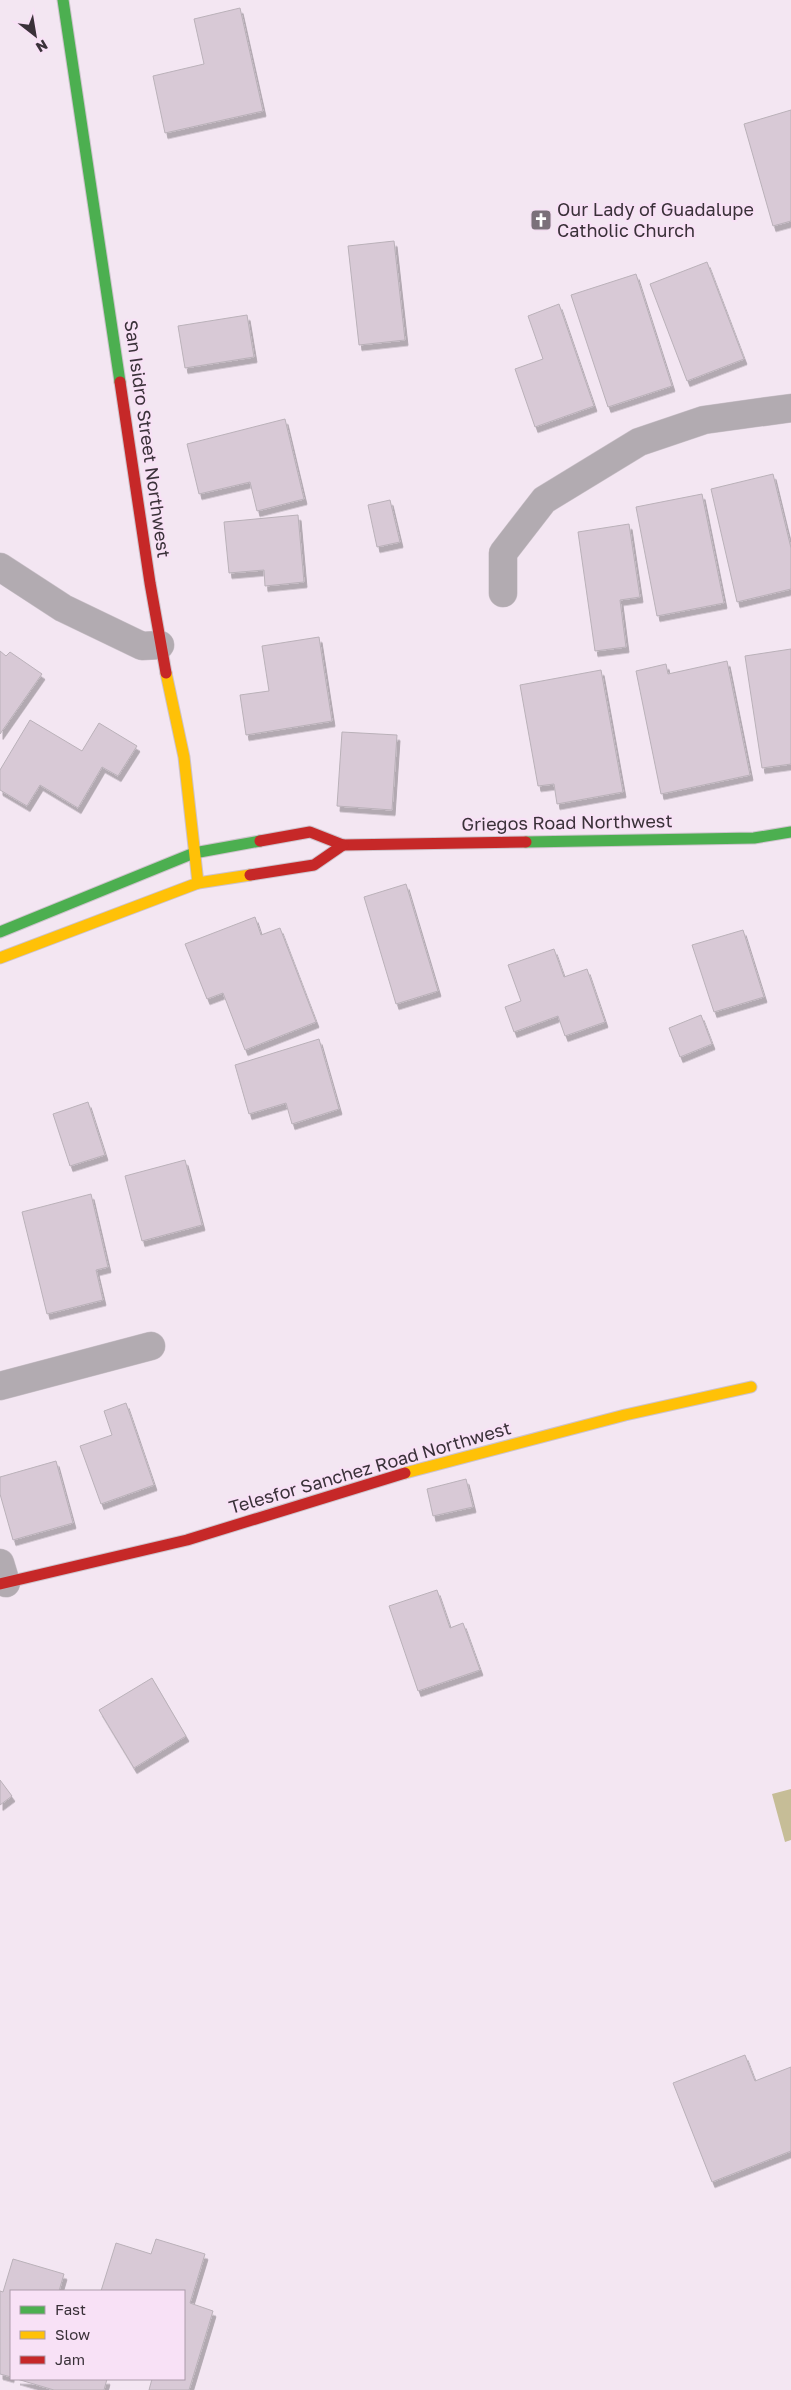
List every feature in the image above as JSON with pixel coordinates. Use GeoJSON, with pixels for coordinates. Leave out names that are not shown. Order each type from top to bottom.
{"type":"FeatureCollection","features":[{"type":"Feature","properties":{"kind":"street","name":"San Isidro Street Northwest"},"geometry":{"type":"LineString","coordinates":[[63,0],[160,645],[184,757],[198,884]]}},
{"type":"Feature","properties":{"kind":"street"},"geometry":{"type":"LineString","coordinates":[[504,593],[502,553],[544,500],[639,442],[704,420],[791,408]]}},
{"type":"Feature","properties":{"kind":"street"},"geometry":{"type":"LineString","coordinates":[[0,567],[63,608],[142,646],[160,645]]}},
{"type":"Feature","properties":{"kind":"street","name":"Griegos Road Northwest"},"geometry":{"type":"LineString","coordinates":[[0,932],[194,853],[310,832],[343,845],[754,838],[791,832]]}},
{"type":"Feature","properties":{"kind":"street"},"geometry":{"type":"LineString","coordinates":[[0,958],[198,884],[314,865],[343,845]]}},
{"type":"Feature","properties":{"kind":"street"},"geometry":{"type":"LineString","coordinates":[[0,1386],[151,1346]]}},
{"type":"Feature","properties":{"kind":"street","name":"Telesfor Sanchez Road Northwest"},"geometry":{"type":"LineString","coordinates":[[2,1577],[187,1540],[439,1463],[624,1415],[751,1387]]}},
{"type":"Feature","properties":{"kind":"shaded area"},"geometry":{"type":"Polygon","coordinates":[[[791,1789],[791,1840],[785,1842],[772,1794],[791,1789]]]}},
{"type":"Feature","properties":{"kind":"building"},"geometry":{"type":"Polygon","coordinates":[[[240,8],[263,111],[165,133],[153,76],[204,64],[194,19],[240,8]]]}},
{"type":"Feature","properties":{"kind":"building"},"geometry":{"type":"Polygon","coordinates":[[[791,110],[791,221],[773,226],[744,124],[791,110]]]}},
{"type":"Feature","properties":{"kind":"building"},"geometry":{"type":"Polygon","coordinates":[[[394,241],[405,340],[359,345],[348,246],[394,241]]]}},
{"type":"Feature","properties":{"kind":"building"},"geometry":{"type":"Polygon","coordinates":[[[707,262],[744,359],[687,381],[650,284],[707,262]]]}},
{"type":"Feature","properties":{"kind":"building"},"geometry":{"type":"Polygon","coordinates":[[[636,274],[672,386],[608,407],[571,295],[636,274]]]}},
{"type":"Feature","properties":{"kind":"building"},"geometry":{"type":"Polygon","coordinates":[[[559,304],[594,406],[535,427],[515,369],[543,359],[528,316],[559,304]]]}},
{"type":"Feature","properties":{"kind":"building"},"geometry":{"type":"Polygon","coordinates":[[[247,315],[254,357],[185,368],[178,326],[247,315]]]}},
{"type":"Feature","properties":{"kind":"building"},"geometry":{"type":"Polygon","coordinates":[[[285,419],[304,499],[257,511],[250,482],[199,494],[187,444],[285,419]]]}},
{"type":"Feature","properties":{"kind":"building"},"geometry":{"type":"Polygon","coordinates":[[[773,474],[791,548],[791,589],[737,602],[711,489],[773,474]]]}},
{"type":"Feature","properties":{"kind":"building"},"geometry":{"type":"Polygon","coordinates":[[[702,494],[724,603],[657,616],[636,507],[702,494]]]}},
{"type":"Feature","properties":{"kind":"building"},"geometry":{"type":"Polygon","coordinates":[[[390,500],[400,542],[377,547],[368,505],[390,500]]]}},
{"type":"Feature","properties":{"kind":"building"},"geometry":{"type":"Polygon","coordinates":[[[298,515],[304,582],[265,586],[264,570],[229,573],[224,522],[298,515]]]}},
{"type":"Feature","properties":{"kind":"building"},"geometry":{"type":"Polygon","coordinates":[[[629,524],[640,597],[620,600],[626,647],[595,651],[578,532],[629,524]]]}},
{"type":"Feature","properties":{"kind":"building"},"geometry":{"type":"Polygon","coordinates":[[[319,637],[332,721],[246,735],[240,695],[269,691],[262,646],[319,637]]]}},
{"type":"Feature","properties":{"kind":"building"},"geometry":{"type":"Polygon","coordinates":[[[791,649],[791,764],[762,768],[745,656],[791,649]]]}},
{"type":"Feature","properties":{"kind":"building"},"geometry":{"type":"Polygon","coordinates":[[[0,651],[6,656],[10,652],[42,674],[0,734],[0,651]]]}},
{"type":"Feature","properties":{"kind":"building"},"geometry":{"type":"Polygon","coordinates":[[[727,661],[750,775],[661,794],[636,671],[666,664],[668,674],[727,661]]]}},
{"type":"Feature","properties":{"kind":"building"},"geometry":{"type":"Polygon","coordinates":[[[601,670],[623,792],[557,804],[554,784],[538,786],[520,685],[601,670]]]}},
{"type":"Feature","properties":{"kind":"building"},"geometry":{"type":"Polygon","coordinates":[[[30,720],[82,751],[99,723],[137,746],[118,776],[102,767],[78,808],[40,785],[27,806],[0,790],[0,770],[30,720]]]}},
{"type":"Feature","properties":{"kind":"building"},"geometry":{"type":"Polygon","coordinates":[[[342,732],[397,735],[392,810],[337,806],[342,732]]]}},
{"type":"Feature","properties":{"kind":"building"},"geometry":{"type":"Polygon","coordinates":[[[406,884],[438,991],[396,1004],[364,897],[406,884]]]}},
{"type":"Feature","properties":{"kind":"building"},"geometry":{"type":"Polygon","coordinates":[[[255,917],[261,935],[280,928],[316,1022],[245,1050],[223,993],[207,999],[185,944],[255,917]]]}},
{"type":"Feature","properties":{"kind":"building"},"geometry":{"type":"Polygon","coordinates":[[[743,930],[764,997],[714,1012],[692,945],[743,930]]]}},
{"type":"Feature","properties":{"kind":"building"},"geometry":{"type":"Polygon","coordinates":[[[554,949],[564,977],[587,969],[605,1022],[565,1036],[558,1016],[514,1032],[505,1007],[521,1001],[508,965],[554,949]]]}},
{"type":"Feature","properties":{"kind":"building"},"geometry":{"type":"Polygon","coordinates":[[[701,1015],[712,1044],[680,1057],[669,1028],[701,1015]]]}},
{"type":"Feature","properties":{"kind":"building"},"geometry":{"type":"Polygon","coordinates":[[[319,1039],[339,1109],[292,1124],[286,1103],[249,1114],[235,1065],[319,1039]]]}},
{"type":"Feature","properties":{"kind":"building"},"geometry":{"type":"Polygon","coordinates":[[[88,1102],[105,1155],[70,1166],[53,1114],[88,1102]]]}},
{"type":"Feature","properties":{"kind":"building"},"geometry":{"type":"Polygon","coordinates":[[[185,1160],[202,1225],[142,1241],[125,1176],[185,1160]]]}},
{"type":"Feature","properties":{"kind":"building"},"geometry":{"type":"Polygon","coordinates":[[[91,1194],[108,1267],[96,1270],[103,1300],[47,1314],[22,1212],[91,1194]]]}},
{"type":"Feature","properties":{"kind":"building"},"geometry":{"type":"Polygon","coordinates":[[[126,1403],[154,1485],[101,1504],[80,1446],[112,1435],[104,1411],[126,1403]]]}},
{"type":"Feature","properties":{"kind":"building"},"geometry":{"type":"Polygon","coordinates":[[[56,1461],[73,1523],[13,1540],[0,1494],[0,1477],[56,1461]]]}},
{"type":"Feature","properties":{"kind":"building"},"geometry":{"type":"Polygon","coordinates":[[[466,1479],[473,1507],[433,1516],[427,1489],[466,1479]]]}},
{"type":"Feature","properties":{"kind":"building"},"geometry":{"type":"Polygon","coordinates":[[[437,1590],[450,1628],[463,1623],[480,1670],[418,1691],[389,1606],[437,1590]]]}},
{"type":"Feature","properties":{"kind":"building"},"geometry":{"type":"Polygon","coordinates":[[[152,1678],[186,1736],[134,1768],[99,1710],[152,1678]]]}},
{"type":"Feature","properties":{"kind":"building"},"geometry":{"type":"Polygon","coordinates":[[[0,1780],[12,1796],[0,1805],[0,1780]]]}},
{"type":"Feature","properties":{"kind":"building"},"geometry":{"type":"Polygon","coordinates":[[[745,2055],[755,2081],[791,2067],[791,2151],[712,2182],[673,2083],[745,2055]]]}},
{"type":"Feature","properties":{"kind":"building"},"geometry":{"type":"Polygon","coordinates":[[[156,2239],[205,2254],[190,2303],[213,2311],[189,2390],[149,2390],[152,2380],[185,2380],[185,2290],[101,2290],[116,2243],[151,2254],[156,2239]]]}},
{"type":"Feature","properties":{"kind":"building"},"geometry":{"type":"Polygon","coordinates":[[[13,2259],[64,2274],[59,2290],[10,2290],[10,2377],[0,2374],[0,2291],[3,2292],[13,2259]]]}},
{"type":"Feature","properties":{"kind":"building"},"geometry":{"type":"Polygon","coordinates":[[[20,2380],[107,2380],[104,2390],[54,2390],[20,2380]]]}},
{"type":"Feature","properties":{"kind":"traffic: fast"},"geometry":{"type":"LineString","coordinates":[[63,0],[120,382]]}},
{"type":"Feature","properties":{"kind":"traffic: fast"},"geometry":{"type":"LineString","coordinates":[[526,842],[754,838],[791,832]]}},
{"type":"Feature","properties":{"kind":"traffic: fast"},"geometry":{"type":"LineString","coordinates":[[0,932],[194,853],[260,841]]}},
{"type":"Feature","properties":{"kind":"traffic: slow"},"geometry":{"type":"LineString","coordinates":[[166,673],[184,757],[198,883]]}},
{"type":"Feature","properties":{"kind":"traffic: slow"},"geometry":{"type":"LineString","coordinates":[[0,958],[198,883],[250,875]]}},
{"type":"Feature","properties":{"kind":"traffic: slow"},"geometry":{"type":"LineString","coordinates":[[405,1473],[625,1415],[751,1387]]}},
{"type":"Feature","properties":{"kind":"traffic: jam"},"geometry":{"type":"LineString","coordinates":[[120,382],[150,583],[166,673]]}},
{"type":"Feature","properties":{"kind":"traffic: jam"},"geometry":{"type":"LineString","coordinates":[[260,841],[310,832],[343,845],[526,842]]}},
{"type":"Feature","properties":{"kind":"traffic: jam"},"geometry":{"type":"LineString","coordinates":[[250,875],[314,865],[343,845]]}},
{"type":"Feature","properties":{"kind":"traffic: jam"},"geometry":{"type":"LineString","coordinates":[[0,1584],[187,1540],[405,1473]]}},
{"type":"Feature","properties":{"kind":"place","name":"Our Lady of Guadalupe Catholic Church"},"geometry":{"type":"Point","coordinates":[541,220]}}]}
